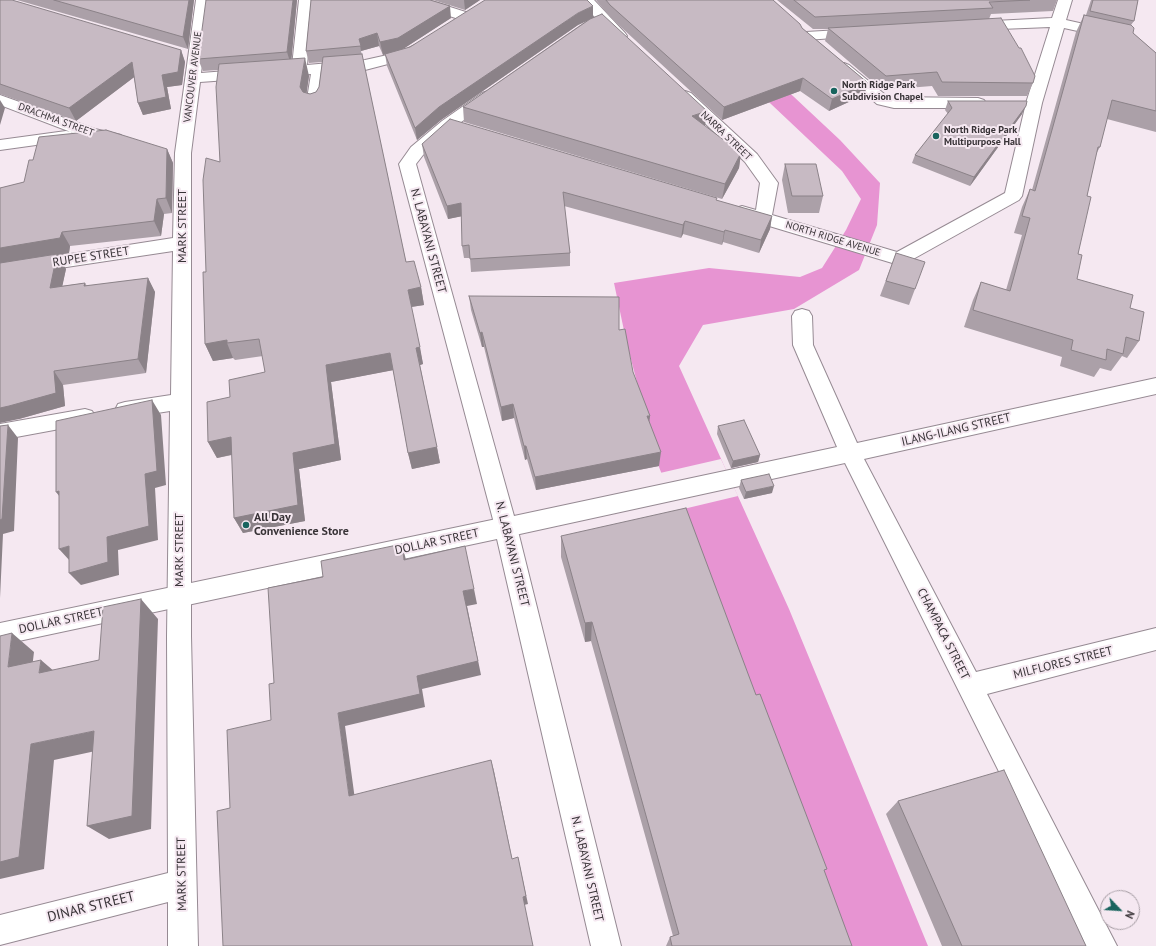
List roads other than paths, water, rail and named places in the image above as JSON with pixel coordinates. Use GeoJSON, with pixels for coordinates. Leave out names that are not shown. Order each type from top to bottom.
{"type":"FeatureCollection","features":[{"type":"Feature","properties":{"kind":"street","name":"VANCOUVER AVENUE"},"geometry":{"type":"LineString","coordinates":[[175,152],[193,78],[204,0]]}},
{"type":"Feature","properties":{"kind":"street"},"geometry":{"type":"LineString","coordinates":[[299,71],[306,0]]}},
{"type":"Feature","properties":{"kind":"street"},"geometry":{"type":"LineString","coordinates":[[413,0],[467,17]]}},
{"type":"Feature","properties":{"kind":"street"},"geometry":{"type":"LineString","coordinates":[[586,0],[598,24],[633,47]]}},
{"type":"Feature","properties":{"kind":"street","name":"NORTH RIDGE AVENUE"},"geometry":{"type":"LineString","coordinates":[[724,206],[900,259],[1013,196],[1034,103],[1065,0]]}},
{"type":"Feature","properties":{"kind":"street"},"geometry":{"type":"LineString","coordinates":[[453,26],[480,9]]}},
{"type":"Feature","properties":{"kind":"street"},"geometry":{"type":"LineString","coordinates":[[964,27],[1058,22],[1128,38],[1156,63]]}},
{"type":"Feature","properties":{"kind":"street"},"geometry":{"type":"LineString","coordinates":[[795,25],[824,51]]}},
{"type":"Feature","properties":{"kind":"street"},"geometry":{"type":"LineString","coordinates":[[806,36],[869,32]]}},
{"type":"Feature","properties":{"kind":"street"},"geometry":{"type":"LineString","coordinates":[[193,78],[365,65],[406,55],[426,42]]}},
{"type":"Feature","properties":{"kind":"street"},"geometry":{"type":"LineString","coordinates":[[181,54],[195,58]]}},
{"type":"Feature","properties":{"kind":"street"},"geometry":{"type":"LineString","coordinates":[[836,61],[883,101],[894,103],[994,103]]}},
{"type":"Feature","properties":{"kind":"street"},"geometry":{"type":"LineString","coordinates":[[314,105],[319,69]]}},
{"type":"Feature","properties":{"kind":"street","name":"NARRA STREET"},"geometry":{"type":"LineString","coordinates":[[672,84],[751,158],[769,183],[763,218]]}},
{"type":"Feature","properties":{"kind":"street","name":"N. LABAYANI STREET"},"geometry":{"type":"LineString","coordinates":[[500,88],[456,127],[417,150],[407,164],[506,527],[606,946]]}},
{"type":"Feature","properties":{"kind":"street","name":"DRACHMA STREET"},"geometry":{"type":"LineString","coordinates":[[0,100],[90,133],[129,142]]}},
{"type":"Feature","properties":{"kind":"street"},"geometry":{"type":"LineString","coordinates":[[1018,103],[1034,103]]}},
{"type":"Feature","properties":{"kind":"street"},"geometry":{"type":"LineString","coordinates":[[0,145],[90,133]]}},
{"type":"Feature","properties":{"kind":"street","name":"MARK STREET"},"geometry":{"type":"LineString","coordinates":[[175,152],[183,243],[180,596],[183,946]]}},
{"type":"Feature","properties":{"kind":"street","name":"RUPEE STREET"},"geometry":{"type":"LineString","coordinates":[[0,271],[183,243]]}},
{"type":"Feature","properties":{"kind":"street","name":"CHAMPACA STREET"},"geometry":{"type":"LineString","coordinates":[[802,316],[803,345],[851,454],[1102,946]]}},
{"type":"Feature","properties":{"kind":"street","name":"ILANG-ILANG STREET"},"geometry":{"type":"LineString","coordinates":[[756,474],[1156,386]]}},
{"type":"Feature","properties":{"kind":"street"},"geometry":{"type":"LineString","coordinates":[[0,432],[181,401]]}},
{"type":"Feature","properties":{"kind":"street","name":"DOLLAR STREET"},"geometry":{"type":"LineString","coordinates":[[0,634],[756,474]]}},
{"type":"Feature","properties":{"kind":"street","name":"MILFLORES STREET"},"geometry":{"type":"LineString","coordinates":[[969,686],[1156,639]]}},
{"type":"Feature","properties":{"kind":"street","name":"DINAR STREET"},"geometry":{"type":"LineString","coordinates":[[0,930],[182,884]]}},
{"type":"Feature","properties":{"kind":"place","name":"North Ridge Park Subdivision Chapel"},"geometry":{"type":"Point","coordinates":[834,91]}},
{"type":"Feature","properties":{"kind":"place","name":"North Ridge Park Multipurpose Hall"},"geometry":{"type":"Point","coordinates":[936,136]}},
{"type":"Feature","properties":{"kind":"place","name":"All Day Convenience Store"},"geometry":{"type":"Point","coordinates":[246,525]}}]}
